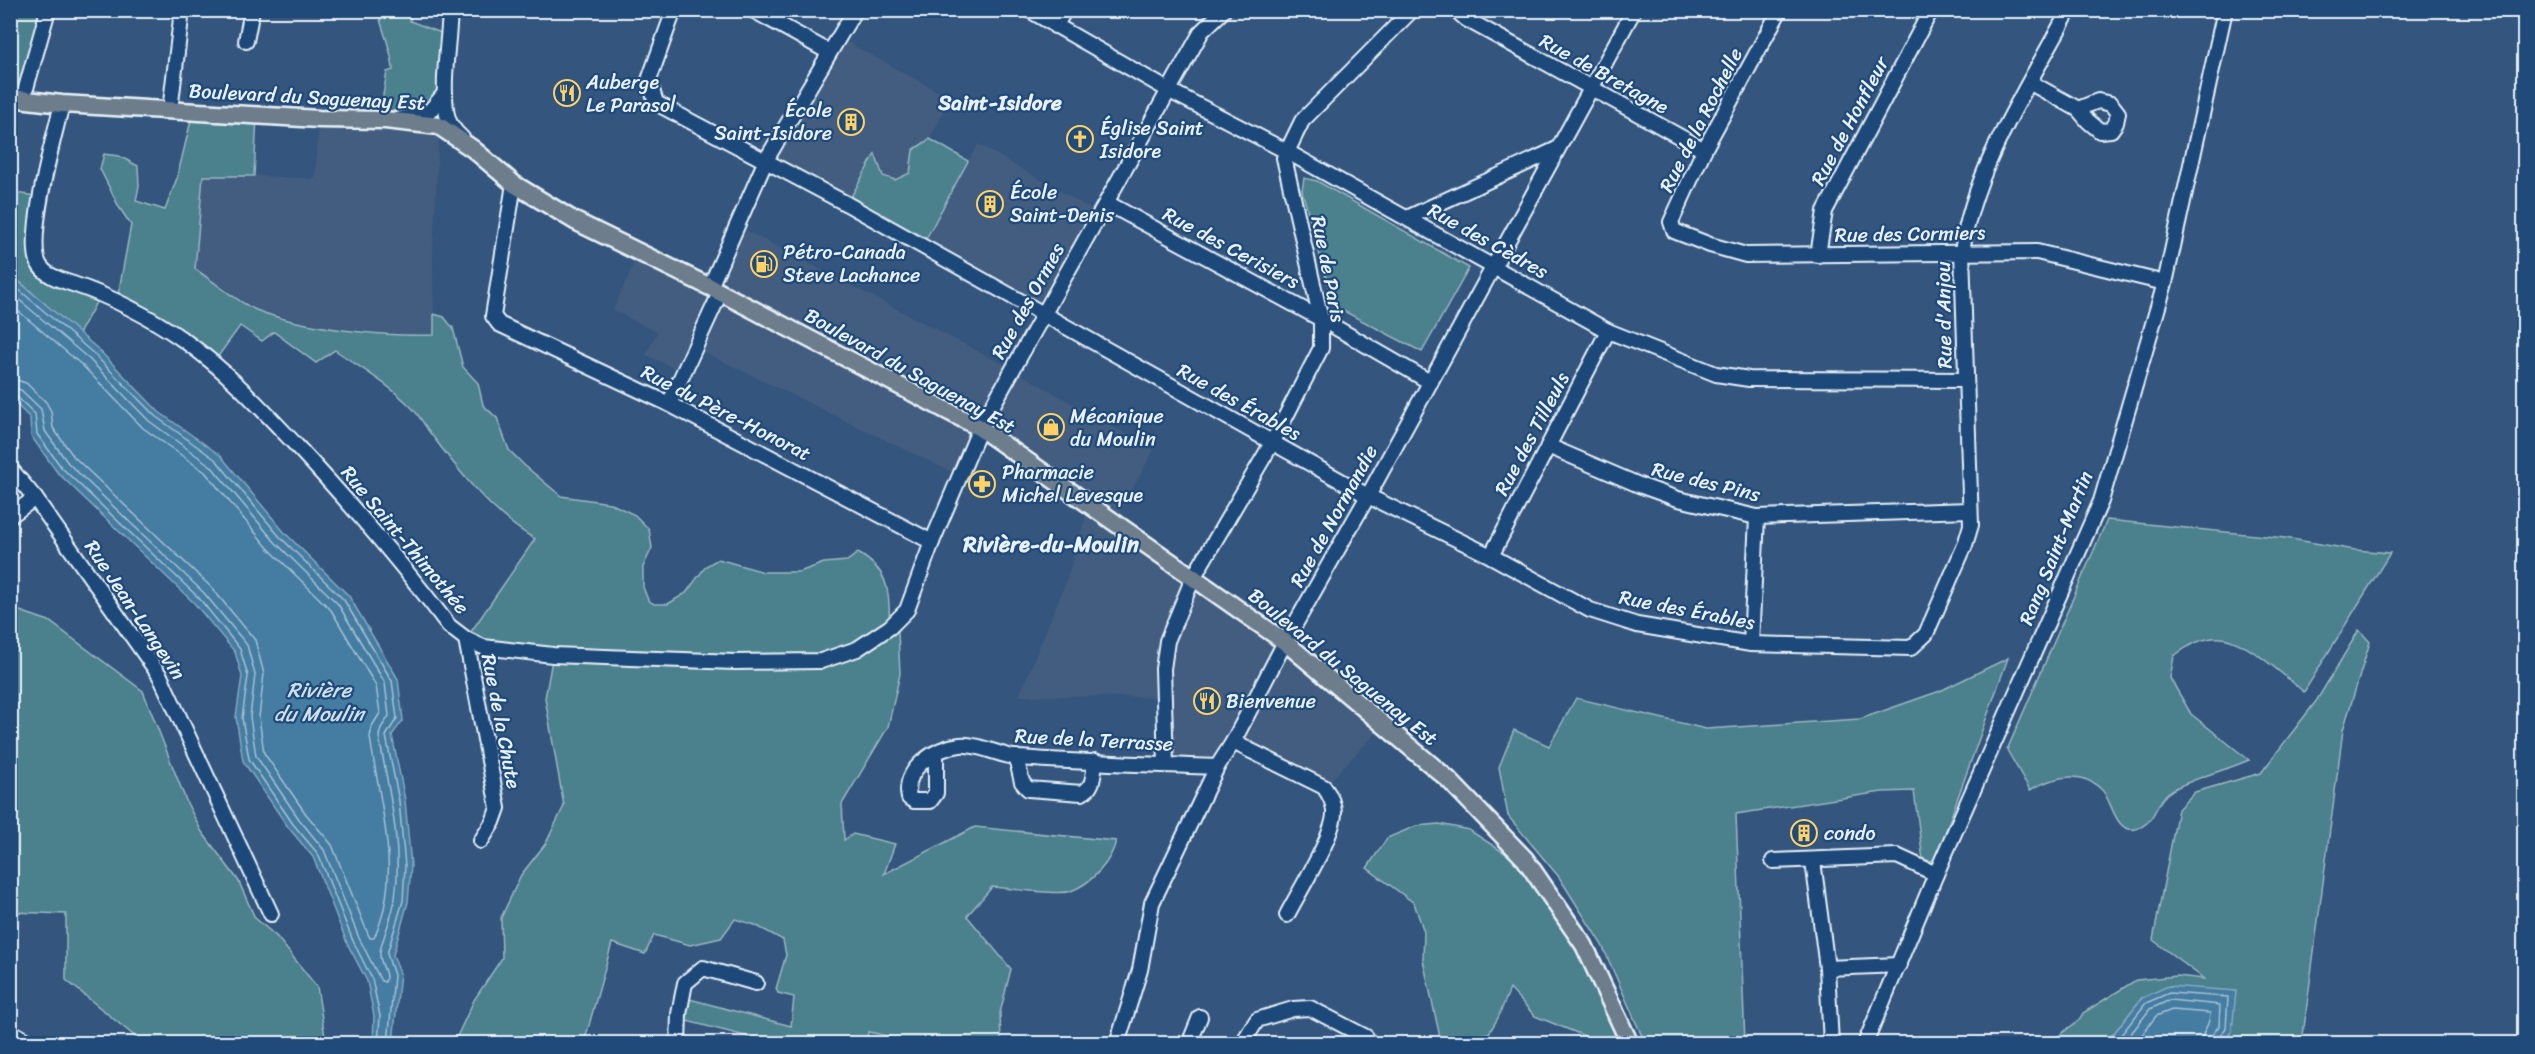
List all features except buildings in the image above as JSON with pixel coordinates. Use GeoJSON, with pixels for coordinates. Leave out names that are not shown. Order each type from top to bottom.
{"type":"FeatureCollection","features":[{"type":"Feature","properties":{"kind":"main road","name":"Boulevard du Saguenay Est"},"geometry":{"type":"LineString","coordinates":[[17,99],[170,111],[385,120],[439,126],[473,149],[514,184],[575,221],[715,290],[980,428],[1285,642],[1448,779],[1525,859],[1584,945],[1630,1044]]}},
{"type":"Feature","properties":{"kind":"street"},"geometry":{"type":"LineString","coordinates":[[17,99],[48,10]]}},
{"type":"Feature","properties":{"kind":"street"},"geometry":{"type":"LineString","coordinates":[[170,111],[182,10]]}},
{"type":"Feature","properties":{"kind":"street"},"geometry":{"type":"LineString","coordinates":[[246,41],[252,10]]}},
{"type":"Feature","properties":{"kind":"street"},"geometry":{"type":"LineString","coordinates":[[450,10],[445,93],[447,116],[455,132],[473,149]]}},
{"type":"Feature","properties":{"kind":"street","name":"Rue des Érables"},"geometry":{"type":"LineString","coordinates":[[674,10],[649,80],[656,103],[766,160],[1368,496],[1491,556],[1590,610],[1637,625],[1751,644],[1911,648],[1926,634]]}},
{"type":"Feature","properties":{"kind":"street"},"geometry":{"type":"LineString","coordinates":[[753,10],[829,52]]}},
{"type":"Feature","properties":{"kind":"street"},"geometry":{"type":"LineString","coordinates":[[669,404],[766,160],[855,10]]}},
{"type":"Feature","properties":{"kind":"street","name":"Rue des Cèdres"},"geometry":{"type":"LineString","coordinates":[[1029,10],[1170,91],[1286,151],[1608,331],[1716,374],[1749,380],[1965,380]]}},
{"type":"Feature","properties":{"kind":"street"},"geometry":{"type":"LineString","coordinates":[[1055,26],[1065,10]]}},
{"type":"Feature","properties":{"kind":"street","name":"Rue des Ormes"},"geometry":{"type":"LineString","coordinates":[[980,428],[1202,32],[1224,10]]}},
{"type":"Feature","properties":{"kind":"street"},"geometry":{"type":"LineString","coordinates":[[1286,151],[1302,121],[1412,10]]}},
{"type":"Feature","properties":{"kind":"street","name":"Rue de Bretagne"},"geometry":{"type":"LineString","coordinates":[[1456,10],[1466,19],[1591,90],[1704,150]]}},
{"type":"Feature","properties":{"kind":"street","name":"Rue de Normandie"},"geometry":{"type":"LineString","coordinates":[[1117,1044],[1140,970],[1152,903],[1217,767],[1233,742],[1285,642],[1368,496],[1634,10]]}},
{"type":"Feature","properties":{"kind":"street","name":"Rue de la Rochelle"},"geometry":{"type":"LineString","coordinates":[[1675,215],[1704,150],[1780,10]]}},
{"type":"Feature","properties":{"kind":"street","name":"Rue de Honfleur"},"geometry":{"type":"LineString","coordinates":[[1818,255],[1825,211],[1931,10]]}},
{"type":"Feature","properties":{"kind":"street","name":"Rue d'Anjou"},"geometry":{"type":"LineString","coordinates":[[1926,634],[1965,545],[1971,525],[1962,252],[1972,207],[1993,152],[2069,10]]}},
{"type":"Feature","properties":{"kind":"street","name":"Rang Saint-Martin"},"geometry":{"type":"LineString","coordinates":[[1865,1044],[1936,874],[2101,501],[2164,283],[2225,10]]}},
{"type":"Feature","properties":{"kind":"street"},"geometry":{"type":"LineString","coordinates":[[2031,83],[2078,109]]}},
{"type":"Feature","properties":{"kind":"street"},"geometry":{"type":"LineString","coordinates":[[385,120],[409,118],[429,112],[445,93]]}},
{"type":"Feature","properties":{"kind":"street","name":"Rue Saint-Thimothée"},"geometry":{"type":"LineString","coordinates":[[62,104],[45,167],[35,251],[39,266],[50,276],[101,294],[151,317],[214,362],[357,511],[449,626],[466,639],[483,647],[553,655],[735,662],[821,661],[857,649],[890,627],[907,610],[932,542],[980,428]]}},
{"type":"Feature","properties":{"kind":"street"},"geometry":{"type":"LineString","coordinates":[[1407,218],[1557,149]]}},
{"type":"Feature","properties":{"kind":"street","name":"Rue de Paris"},"geometry":{"type":"LineString","coordinates":[[1166,764],[1163,697],[1167,641],[1194,578],[1272,443],[1321,348],[1321,319],[1284,158],[1286,151]]}},
{"type":"Feature","properties":{"kind":"street","name":"Rue du Père-Honorat"},"geometry":{"type":"LineString","coordinates":[[514,184],[493,316],[499,324],[669,404],[932,542]]}},
{"type":"Feature","properties":{"kind":"street","name":"Rue des Cerisiers"},"geometry":{"type":"LineString","coordinates":[[1107,203],[1321,319],[1430,382]]}},
{"type":"Feature","properties":{"kind":"street","name":"Rue des Cormiers"},"geometry":{"type":"LineString","coordinates":[[1675,215],[1671,222],[1674,231],[1746,255],[2037,252],[2164,283]]}},
{"type":"Feature","properties":{"kind":"street","name":"Rue des Tilleuls"},"geometry":{"type":"LineString","coordinates":[[1491,556],[1608,331]]}},
{"type":"Feature","properties":{"kind":"street","name":"Rue des Pins"},"geometry":{"type":"LineString","coordinates":[[1548,446],[1678,499],[1757,517],[1970,510]]}},
{"type":"Feature","properties":{"kind":"street","name":"Rue Jean-Langevin"},"geometry":{"type":"LineString","coordinates":[[10,468],[35,498],[160,676],[271,914]]}},
{"type":"Feature","properties":{"kind":"street"},"geometry":{"type":"LineString","coordinates":[[10,516],[35,498]]}},
{"type":"Feature","properties":{"kind":"street"},"geometry":{"type":"LineString","coordinates":[[1751,644],[1757,517]]}},
{"type":"Feature","properties":{"kind":"street","name":"Rue de la Chute"},"geometry":{"type":"LineString","coordinates":[[466,639],[498,808],[493,822],[481,841]]}},
{"type":"Feature","properties":{"kind":"street"},"geometry":{"type":"LineString","coordinates":[[1233,742],[1324,787],[1331,798],[1334,813],[1331,830],[1287,915]]}},
{"type":"Feature","properties":{"kind":"street","name":"Rue de la Terrasse"},"geometry":{"type":"LineString","coordinates":[[936,753],[962,745],[1016,757],[1217,767]]}},
{"type":"Feature","properties":{"kind":"street"},"geometry":{"type":"LineString","coordinates":[[1016,757],[1022,782],[1028,789],[1082,793],[1089,790],[1093,782],[1095,761]]}},
{"type":"Feature","properties":{"kind":"street"},"geometry":{"type":"LineString","coordinates":[[1773,861],[1898,856],[1936,874]]}},
{"type":"Feature","properties":{"kind":"street"},"geometry":{"type":"LineString","coordinates":[[1813,861],[1827,968],[1831,1044]]}},
{"type":"Feature","properties":{"kind":"street"},"geometry":{"type":"LineString","coordinates":[[1827,968],[1899,965]]}},
{"type":"Feature","properties":{"kind":"street"},"geometry":{"type":"LineString","coordinates":[[678,1044],[679,1014],[685,984],[703,968],[756,983]]}},
{"type":"Feature","properties":{"kind":"street"},"geometry":{"type":"LineString","coordinates":[[1242,1044],[1257,1020],[1293,1009],[1310,1008],[1366,1037],[1369,1044]]}},
{"type":"Feature","properties":{"kind":"street"},"geometry":{"type":"LineString","coordinates":[[1189,1044],[1200,1017]]}},
{"type":"Feature","properties":{"kind":"street"},"geometry":{"type":"LineString","coordinates":[[10,1031],[33,1044]]}},
{"type":"Feature","properties":{"kind":"shaded area"},"geometry":{"type":"Polygon","coordinates":[[[838,37],[950,98],[930,139],[913,150],[910,173],[895,180],[883,176],[875,155],[847,204],[766,160],[838,37]]]}},
{"type":"Feature","properties":{"kind":"shaded area"},"geometry":{"type":"Polygon","coordinates":[[[319,119],[439,126],[433,256],[434,335],[406,336],[313,325],[255,309],[195,269],[203,176],[315,179],[319,119]]]}},
{"type":"Feature","properties":{"kind":"shaded area"},"geometry":{"type":"Polygon","coordinates":[[[978,144],[1100,214],[1043,313],[922,246],[978,144]]]}},
{"type":"Feature","properties":{"kind":"shaded area"},"geometry":{"type":"Polygon","coordinates":[[[737,226],[1012,369],[1154,450],[1114,522],[1384,725],[1324,787],[1233,742],[1217,767],[1166,764],[1163,697],[1019,696],[1067,579],[1089,505],[980,429],[960,476],[695,348],[683,372],[646,355],[657,332],[613,310],[639,252],[710,287],[737,226]]]}},
{"type":"Feature","properties":{"kind":"green space"},"geometry":{"type":"Polygon","coordinates":[[[11,11],[42,11],[18,93],[11,92],[11,11]]]}},
{"type":"Feature","properties":{"kind":"green space"},"geometry":{"type":"Polygon","coordinates":[[[378,11],[410,11],[410,21],[449,36],[445,93],[439,126],[385,120],[383,95],[387,72],[393,70],[378,11]]]}},
{"type":"Feature","properties":{"kind":"green space"},"geometry":{"type":"Polygon","coordinates":[[[193,112],[257,116],[254,176],[203,176],[195,269],[249,307],[296,322],[368,333],[434,335],[434,314],[444,317],[453,328],[463,367],[478,383],[483,405],[497,418],[509,450],[561,496],[610,503],[635,515],[649,529],[652,548],[643,567],[643,587],[648,600],[654,604],[668,604],[686,593],[706,566],[718,559],[764,572],[799,572],[824,563],[847,561],[858,553],[877,568],[883,576],[888,593],[890,627],[898,631],[900,674],[888,727],[842,804],[844,840],[853,834],[895,844],[884,874],[975,827],[1116,841],[1110,857],[1100,871],[1079,887],[1057,893],[992,887],[967,916],[1011,969],[1000,1013],[1001,1043],[903,1043],[888,1036],[868,1032],[866,1043],[764,1043],[679,1019],[682,997],[791,1026],[794,997],[778,993],[776,989],[786,955],[783,940],[755,925],[735,919],[721,938],[690,945],[654,935],[645,954],[612,943],[584,1043],[454,1043],[474,1000],[502,958],[501,918],[521,875],[546,843],[564,806],[545,698],[553,655],[466,639],[535,539],[492,507],[467,480],[415,412],[403,400],[375,377],[335,350],[316,363],[274,332],[262,341],[240,326],[214,362],[117,301],[131,225],[100,169],[104,154],[119,156],[138,166],[139,186],[136,201],[165,210],[177,178],[193,112]]]}},
{"type":"Feature","properties":{"kind":"green space"},"geometry":{"type":"Polygon","coordinates":[[[930,139],[968,161],[922,246],[847,204],[875,154],[883,176],[895,180],[910,173],[913,150],[930,139]]]}},
{"type":"Feature","properties":{"kind":"green space"},"geometry":{"type":"Polygon","coordinates":[[[1304,178],[1317,181],[1469,268],[1422,352],[1334,306],[1302,191],[1304,178]]]}},
{"type":"Feature","properties":{"kind":"green space"},"geometry":{"type":"Polygon","coordinates":[[[10,192],[41,197],[39,266],[101,293],[79,334],[11,274],[10,192]]]}},
{"type":"Feature","properties":{"kind":"green space"},"geometry":{"type":"Polygon","coordinates":[[[2107,520],[2285,538],[2355,550],[2390,553],[2304,692],[2254,652],[2222,638],[2203,640],[2190,645],[2174,656],[2170,678],[2191,714],[2249,760],[2190,781],[2172,790],[2162,800],[2148,822],[2136,829],[2123,826],[2102,790],[2085,779],[2067,777],[2057,779],[2030,790],[2007,750],[2107,520]]]}},
{"type":"Feature","properties":{"kind":"green space"},"geometry":{"type":"Polygon","coordinates":[[[11,608],[49,621],[143,691],[187,803],[202,832],[238,880],[255,918],[277,937],[317,987],[326,1043],[143,1043],[66,980],[66,914],[11,912],[11,608]]]}},
{"type":"Feature","properties":{"kind":"green space"},"geometry":{"type":"Polygon","coordinates":[[[2359,630],[2370,642],[2343,730],[2302,1043],[2222,1043],[2232,1031],[2142,998],[2106,1043],[2048,1044],[2079,1020],[2083,1013],[2136,980],[2177,976],[2204,979],[2153,940],[2178,809],[2195,792],[2261,773],[2317,700],[2359,630]]]}},
{"type":"Feature","properties":{"kind":"green space"},"geometry":{"type":"Polygon","coordinates":[[[2008,658],[1935,861],[1923,860],[1914,791],[1882,792],[1736,814],[1745,1043],[1645,1043],[1602,945],[1559,877],[1508,816],[1499,767],[1514,730],[1549,746],[1576,698],[1706,729],[1860,719],[1940,691],[2008,658]]]}},
{"type":"Feature","properties":{"kind":"green space"},"geometry":{"type":"Polygon","coordinates":[[[1439,824],[1469,830],[1514,859],[1561,925],[1595,984],[1620,1043],[1596,1043],[1592,1039],[1535,1016],[1510,989],[1489,1033],[1441,1042],[1423,960],[1424,932],[1414,903],[1367,868],[1387,838],[1416,826],[1439,824]]]}},
{"type":"Feature","properties":{"kind":"water","name":"Rivière du Moulin"},"geometry":{"type":"Polygon","coordinates":[[[10,274],[98,349],[159,412],[220,455],[285,533],[349,596],[398,679],[403,720],[392,735],[405,800],[411,866],[408,902],[393,955],[400,973],[393,1043],[373,1043],[374,1016],[367,981],[347,943],[313,857],[288,827],[243,761],[236,717],[242,676],[235,652],[194,603],[57,472],[31,436],[30,418],[11,399],[10,274]]]}},
{"type":"Feature","properties":{"kind":"water"},"geometry":{"type":"Polygon","coordinates":[[[2168,986],[2236,991],[2232,1031],[2222,1043],[2106,1043],[2142,998],[2168,986]]]}},
{"type":"Feature","properties":{"kind":"place","name":"Auberge Le Parasol"},"geometry":{"type":"Point","coordinates":[567,93]}},
{"type":"Feature","properties":{"kind":"place","name":"École Saint-Isidore"},"geometry":{"type":"Point","coordinates":[851,122]}},
{"type":"Feature","properties":{"kind":"place","name":"Église Saint Isidore"},"geometry":{"type":"Point","coordinates":[1080,139]}},
{"type":"Feature","properties":{"kind":"place","name":"École Saint-Denis"},"geometry":{"type":"Point","coordinates":[990,204]}},
{"type":"Feature","properties":{"kind":"place","name":"Pétro-Canada Steve Lachance"},"geometry":{"type":"Point","coordinates":[764,264]}},
{"type":"Feature","properties":{"kind":"place","name":"Mécanique du Moulin"},"geometry":{"type":"Point","coordinates":[1051,427]}},
{"type":"Feature","properties":{"kind":"place","name":"Pharmacie Michel Levesque"},"geometry":{"type":"Point","coordinates":[982,484]}},
{"type":"Feature","properties":{"kind":"place","name":"Bienvenue"},"geometry":{"type":"Point","coordinates":[1207,701]}},
{"type":"Feature","properties":{"kind":"place","name":"condo"},"geometry":{"type":"Point","coordinates":[1804,833]}},
{"type":"Feature","properties":{"kind":"district","name":"Saint-Isidore"},"geometry":{"type":"Point","coordinates":[1000,103]}},
{"type":"Feature","properties":{"kind":"district","name":"Rivière-du-Moulin"},"geometry":{"type":"Point","coordinates":[1051,544]}}]}
